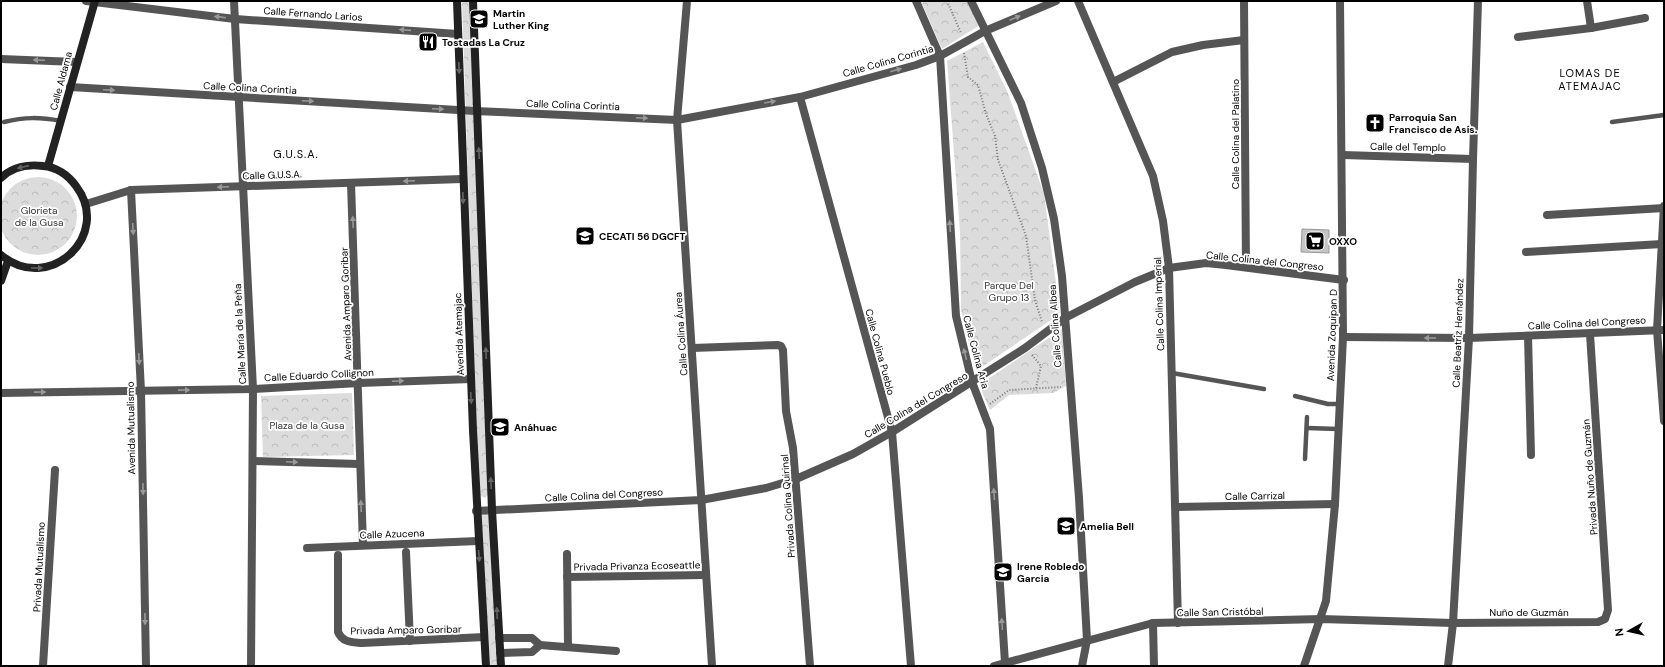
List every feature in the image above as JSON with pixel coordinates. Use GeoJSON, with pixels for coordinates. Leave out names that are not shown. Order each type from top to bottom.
{"type":"FeatureCollection","features":[{"type":"Feature","properties":{"kind":"main road","name":"Calle Aldama"},"geometry":{"type":"LineString","coordinates":[[48,166],[76,62],[95,1]]}},
{"type":"Feature","properties":{"kind":"main road","name":"Avenida Atemajac"},"geometry":{"type":"LineString","coordinates":[[457,1],[462,179],[476,511],[486,666]]}},
{"type":"Feature","properties":{"kind":"main road"},"geometry":{"type":"LineString","coordinates":[[473,1],[492,510],[500,666]]}},
{"type":"Feature","properties":{"kind":"main road"},"geometry":{"type":"LineString","coordinates":[[1,178],[17,168],[33,165],[48,166],[61,172],[72,180],[80,192],[86,204],[87,222],[82,239],[72,253],[58,263],[42,268],[24,268],[8,261],[1,255]]}},
{"type":"Feature","properties":{"kind":"main road"},"geometry":{"type":"LineString","coordinates":[[1,281],[8,261]]}},
{"type":"Feature","properties":{"kind":"street","name":"Calle Fernando Larios"},"geometry":{"type":"LineString","coordinates":[[86,1],[235,19],[458,34]]}},
{"type":"Feature","properties":{"kind":"street","name":"Calle María de la Peña"},"geometry":{"type":"LineString","coordinates":[[234,1],[253,389],[250,666]]}},
{"type":"Feature","properties":{"kind":"street","name":"Calle Colina Áurea"},"geometry":{"type":"LineString","coordinates":[[687,1],[677,120],[712,666]]}},
{"type":"Feature","properties":{"kind":"street","name":"Calle Colina Aria"},"geometry":{"type":"LineString","coordinates":[[916,1],[940,56],[956,316],[972,382],[990,429],[1005,663]]}},
{"type":"Feature","properties":{"kind":"street","name":"Calle Colina Albea"},"geometry":{"type":"LineString","coordinates":[[971,1],[1021,103],[1042,168],[1054,219],[1062,276],[1064,318],[1079,498],[1087,640],[1082,666]]}},
{"type":"Feature","properties":{"kind":"street","name":"Calle Colina Corintia"},"geometry":{"type":"LineString","coordinates":[[70,87],[477,111],[677,120],[800,97],[940,56],[985,31],[1056,1]]}},
{"type":"Feature","properties":{"kind":"street","name":"Calle Colina Imperial"},"geometry":{"type":"LineString","coordinates":[[1078,1],[1153,176],[1163,221],[1169,268],[1178,623]]}},
{"type":"Feature","properties":{"kind":"street","name":"Calle Colina del Palatino"},"geometry":{"type":"LineString","coordinates":[[1244,1],[1246,267]]}},
{"type":"Feature","properties":{"kind":"street","name":"Avenida Zoquipan D"},"geometry":{"type":"LineString","coordinates":[[1304,666],[1321,619],[1329,578],[1335,504],[1343,337],[1344,280],[1340,1]]}},
{"type":"Feature","properties":{"kind":"street","name":"Calle Beatriz Hernández"},"geometry":{"type":"LineString","coordinates":[[1448,666],[1453,622],[1469,338],[1472,159],[1478,1]]}},
{"type":"Feature","properties":{"kind":"street"},"geometry":{"type":"LineString","coordinates":[[1587,1],[1591,28]]}},
{"type":"Feature","properties":{"kind":"street"},"geometry":{"type":"LineString","coordinates":[[1518,37],[1591,28],[1645,18]]}},
{"type":"Feature","properties":{"kind":"street"},"geometry":{"type":"LineString","coordinates":[[1113,82],[1172,52],[1203,45],[1244,40]]}},
{"type":"Feature","properties":{"kind":"street"},"geometry":{"type":"LineString","coordinates":[[1,59],[76,62]]}},
{"type":"Feature","properties":{"kind":"street","name":"Calle Colina Pueblo"},"geometry":{"type":"LineString","coordinates":[[800,97],[892,432],[911,666]]}},
{"type":"Feature","properties":{"kind":"street","name":"Calle del Templo"},"geometry":{"type":"LineString","coordinates":[[1343,155],[1472,159]]}},
{"type":"Feature","properties":{"kind":"street","name":"Calle G.U.S.A."},"geometry":{"type":"LineString","coordinates":[[86,204],[131,190],[462,179]]}},
{"type":"Feature","properties":{"kind":"street","name":"Avenida Amparo Goribar"},"geometry":{"type":"LineString","coordinates":[[351,183],[359,383],[359,464],[363,545]]}},
{"type":"Feature","properties":{"kind":"street","name":"Avenida Mutualismo"},"geometry":{"type":"LineString","coordinates":[[131,190],[141,391],[146,666]]}},
{"type":"Feature","properties":{"kind":"street"},"geometry":{"type":"LineString","coordinates":[[1547,215],[1664,207],[1660,330],[1664,421]]}},
{"type":"Feature","properties":{"kind":"street"},"geometry":{"type":"LineString","coordinates":[[1526,252],[1662,244]]}},
{"type":"Feature","properties":{"kind":"street","name":"Calle Colina del Congreso"},"geometry":{"type":"LineString","coordinates":[[476,511],[701,500],[766,488],[796,479],[853,454],[892,432],[1025,348],[1064,318],[1135,282],[1169,268],[1206,263],[1344,280]]}},
{"type":"Feature","properties":{"kind":"street","name":"Calle Colina del Congreso"},"geometry":{"type":"LineString","coordinates":[[1343,337],[1469,338],[1660,330]]}},
{"type":"Feature","properties":{"kind":"street","name":"Privada Nuño de Guzmán"},"geometry":{"type":"LineString","coordinates":[[1590,334],[1608,610],[1605,619]]}},
{"type":"Feature","properties":{"kind":"street"},"geometry":{"type":"LineString","coordinates":[[1528,336],[1531,455]]}},
{"type":"Feature","properties":{"kind":"street","name":"Privada Colina Quirinal"},"geometry":{"type":"LineString","coordinates":[[692,348],[781,346],[783,350],[786,411],[793,448],[796,479],[810,666]]}},
{"type":"Feature","properties":{"kind":"street","name":"Calle Eduardo Collignon"},"geometry":{"type":"LineString","coordinates":[[1,393],[253,389],[471,379]]}},
{"type":"Feature","properties":{"kind":"street"},"geometry":{"type":"LineString","coordinates":[[253,461],[359,464]]}},
{"type":"Feature","properties":{"kind":"street","name":"Privada Mutualismo"},"geometry":{"type":"LineString","coordinates":[[44,666],[55,470]]}},
{"type":"Feature","properties":{"kind":"street","name":"Calle Carrizal"},"geometry":{"type":"LineString","coordinates":[[1176,507],[1335,504]]}},
{"type":"Feature","properties":{"kind":"street","name":"Calle Azucena"},"geometry":{"type":"LineString","coordinates":[[307,548],[478,541]]}},
{"type":"Feature","properties":{"kind":"street"},"geometry":{"type":"LineString","coordinates":[[406,552],[410,641]]}},
{"type":"Feature","properties":{"kind":"street","name":"Privada Privanza Ecoseattle"},"geometry":{"type":"LineString","coordinates":[[567,554],[568,648]]}},
{"type":"Feature","properties":{"kind":"street","name":"Privada Amparo Goribar"},"geometry":{"type":"LineString","coordinates":[[338,555],[338,632],[340,637],[346,641],[362,643],[484,637]]}},
{"type":"Feature","properties":{"kind":"street","name":"Privada Privanza Ecoseattle"},"geometry":{"type":"LineString","coordinates":[[567,577],[706,575]]}},
{"type":"Feature","properties":{"kind":"street","name":"Calle San Cristóbal"},"geometry":{"type":"LineString","coordinates":[[994,666],[1153,623],[1321,619],[1453,622]]}},
{"type":"Feature","properties":{"kind":"street","name":"Nuño de Guzmán"},"geometry":{"type":"LineString","coordinates":[[1453,622],[1598,622],[1605,619]]}},
{"type":"Feature","properties":{"kind":"street"},"geometry":{"type":"LineString","coordinates":[[1153,623],[1154,666]]}},
{"type":"Feature","properties":{"kind":"street"},"geometry":{"type":"LineString","coordinates":[[499,638],[532,638],[540,645],[616,651]]}},
{"type":"Feature","properties":{"kind":"street"},"geometry":{"type":"LineString","coordinates":[[500,653],[532,652],[540,645]]}},
{"type":"Feature","properties":{"kind":"lane"},"geometry":{"type":"LineString","coordinates":[[1612,122],[1664,115]]}},
{"type":"Feature","properties":{"kind":"lane"},"geometry":{"type":"LineString","coordinates":[[4,122],[25,117],[61,121]]}},
{"type":"Feature","properties":{"kind":"lane"},"geometry":{"type":"LineString","coordinates":[[1172,373],[1264,389]]}},
{"type":"Feature","properties":{"kind":"lane"},"geometry":{"type":"LineString","coordinates":[[1295,396],[1328,404],[1340,404]]}},
{"type":"Feature","properties":{"kind":"lane"},"geometry":{"type":"LineString","coordinates":[[1305,459],[1307,417]]}},
{"type":"Feature","properties":{"kind":"lane"},"geometry":{"type":"LineString","coordinates":[[1307,428],[1338,429]]}},
{"type":"Feature","properties":{"kind":"path"},"geometry":{"type":"LineString","coordinates":[[947,1],[962,36],[968,77],[978,85],[986,114],[995,136],[998,160],[1026,236],[1035,300],[1043,325]]}},
{"type":"Feature","properties":{"kind":"path"},"geometry":{"type":"LineString","coordinates":[[1025,348],[1041,366],[1036,388]]}},
{"type":"Feature","properties":{"kind":"path"},"geometry":{"type":"LineString","coordinates":[[988,405],[1009,390],[1066,386]]}},
{"type":"Feature","properties":{"kind":"green space"},"geometry":{"type":"Polygon","coordinates":[[[462,1],[473,1],[490,493],[485,498],[479,495],[462,1]]]}},
{"type":"Feature","properties":{"kind":"green space"},"geometry":{"type":"Polygon","coordinates":[[[921,1],[968,1],[980,25],[942,49],[921,1]]]}},
{"type":"Feature","properties":{"kind":"green space","name":"Parque Del Grupo 13"},"geometry":{"type":"Polygon","coordinates":[[[983,42],[1008,93],[1044,194],[1060,314],[976,371],[961,310],[960,232],[947,61],[983,42]]]}},
{"type":"Feature","properties":{"kind":"green space","name":"Glorieta de la Gusa"},"geometry":{"type":"Polygon","coordinates":[[[38,177],[53,180],[65,189],[74,201],[77,216],[74,231],[65,243],[53,252],[38,255],[23,252],[11,243],[2,231],[-1,216],[2,201],[11,189],[23,180],[38,177]]]}},
{"type":"Feature","properties":{"kind":"green space"},"geometry":{"type":"Polygon","coordinates":[[[1062,329],[1066,386],[1053,393],[1009,395],[990,410],[979,385],[1062,329]]]}},
{"type":"Feature","properties":{"kind":"green space","name":"Plaza de la Gusa"},"geometry":{"type":"Polygon","coordinates":[[[352,393],[354,455],[263,457],[261,396],[352,393]]]}},
{"type":"Feature","properties":{"kind":"green space"},"geometry":{"type":"Polygon","coordinates":[[[486,513],[491,516],[499,666],[490,666],[481,516],[486,513]]]}},
{"type":"Feature","properties":{"kind":"building","name":"OXXO"},"geometry":{"type":"Polygon","coordinates":[[[1302,229],[1329,230],[1329,253],[1301,252],[1302,229]]]}},
{"type":"Feature","properties":{"kind":"place","name":"Martin Luther King"},"geometry":{"type":"Point","coordinates":[479,19]}},
{"type":"Feature","properties":{"kind":"place","name":"Tostadas La Cruz"},"geometry":{"type":"Point","coordinates":[428,42]}},
{"type":"Feature","properties":{"kind":"place","name":"Parroquia San Francisco de Asís."},"geometry":{"type":"Point","coordinates":[1375,123]}},
{"type":"Feature","properties":{"kind":"place","name":"CECATI 56 DGCFT"},"geometry":{"type":"Point","coordinates":[585,236]}},
{"type":"Feature","properties":{"kind":"place","name":"OXXO"},"geometry":{"type":"Point","coordinates":[1315,241]}},
{"type":"Feature","properties":{"kind":"place","name":"Anáhuac"},"geometry":{"type":"Point","coordinates":[500,427]}},
{"type":"Feature","properties":{"kind":"place","name":"Amelia Bell"},"geometry":{"type":"Point","coordinates":[1066,526]}},
{"type":"Feature","properties":{"kind":"place","name":"Irene Robledo Garcia"},"geometry":{"type":"Point","coordinates":[1003,572]}},
{"type":"Feature","properties":{"kind":"district","name":"LOMAS DE ATEMAJAC"},"geometry":{"type":"Point","coordinates":[1590,79]}},
{"type":"Feature","properties":{"kind":"district","name":"G.U.S.A."},"geometry":{"type":"Point","coordinates":[296,154]}}]}
